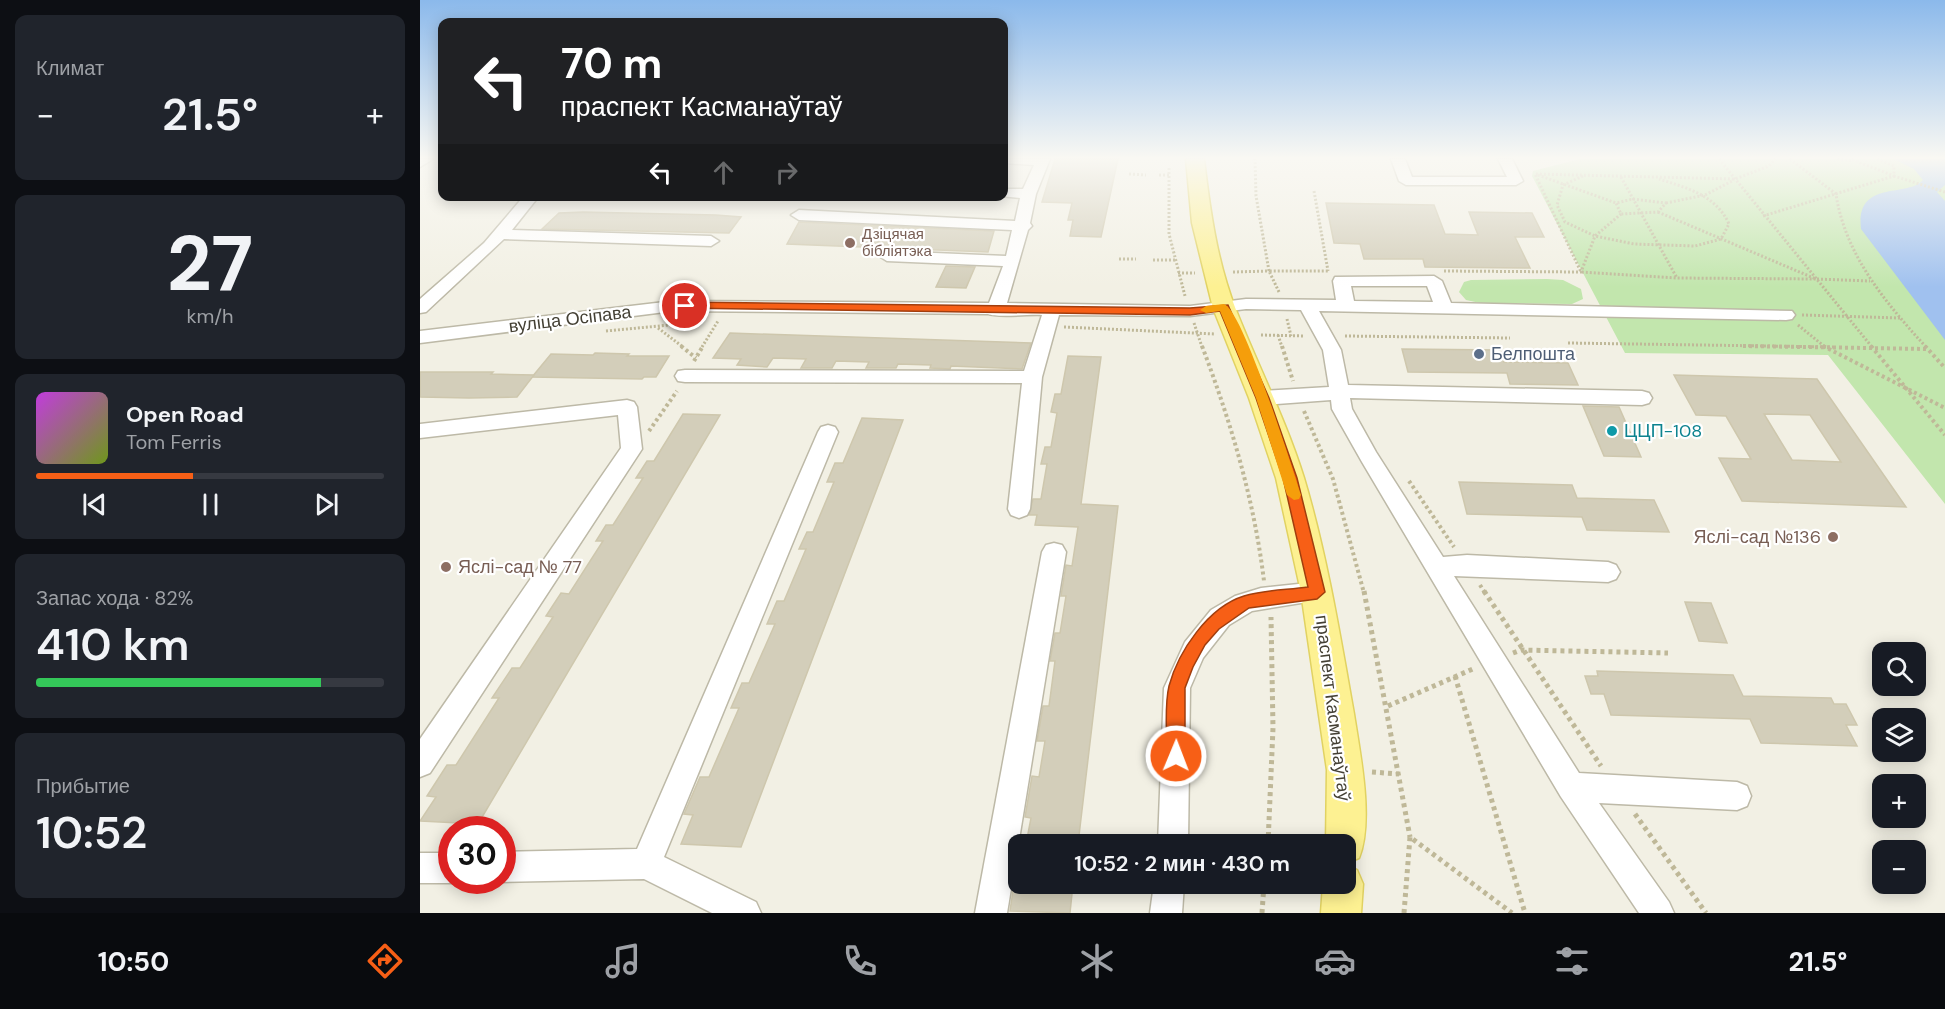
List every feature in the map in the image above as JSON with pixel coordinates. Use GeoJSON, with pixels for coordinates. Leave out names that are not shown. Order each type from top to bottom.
{"type":"FeatureCollection","features":[{"type":"Feature","properties":{"kind":"main road","name":"праспект Касманаўтаў"},"geometry":{"type":"LineString","coordinates":[[1200,202],[1202,223],[1224,308],[1263,398],[1290,478],[1317,592],[1345,770],[1345,834]]}},
{"type":"Feature","properties":{"kind":"main road"},"geometry":{"type":"LineString","coordinates":[[1341,913],[1342,894]]}},
{"type":"Feature","properties":{"kind":"street"},"geometry":{"type":"LineString","coordinates":[[420,308],[451,283],[500,234],[527,202]]}},
{"type":"Feature","properties":{"kind":"street"},"geometry":{"type":"LineString","coordinates":[[995,311],[1024,226],[1028,202]]}},
{"type":"Feature","properties":{"kind":"street"},"geometry":{"type":"LineString","coordinates":[[799,215],[1024,226]]}},
{"type":"Feature","properties":{"kind":"street"},"geometry":{"type":"LineString","coordinates":[[500,234],[711,241]]}},
{"type":"Feature","properties":{"kind":"street"},"geometry":{"type":"LineString","coordinates":[[887,256],[1013,261]]}},
{"type":"Feature","properties":{"kind":"street"},"geometry":{"type":"LineString","coordinates":[[1346,306],[1341,281],[1434,281],[1444,308]]}},
{"type":"Feature","properties":{"kind":"street","name":"вуліца Осіпава"},"geometry":{"type":"LineString","coordinates":[[420,337],[673,306],[995,311],[1049,318],[1190,311],[1246,304],[1786,315]]}},
{"type":"Feature","properties":{"kind":"street"},"geometry":{"type":"LineString","coordinates":[[1307,305],[1332,350],[1342,409],[1363,447],[1439,567],[1571,787],[1658,913]]}},
{"type":"Feature","properties":{"kind":"street"},"geometry":{"type":"LineString","coordinates":[[1019,509],[1032,377],[1049,318]]}},
{"type":"Feature","properties":{"kind":"street"},"geometry":{"type":"LineString","coordinates":[[685,376],[1032,377]]}},
{"type":"Feature","properties":{"kind":"street"},"geometry":{"type":"LineString","coordinates":[[1263,398],[1359,391],[1642,398]]}},
{"type":"Feature","properties":{"kind":"street"},"geometry":{"type":"LineString","coordinates":[[420,431],[627,407],[632,449],[420,763]]}},
{"type":"Feature","properties":{"kind":"street"},"geometry":{"type":"LineString","coordinates":[[646,864],[828,432]]}},
{"type":"Feature","properties":{"kind":"street"},"geometry":{"type":"LineString","coordinates":[[991,913],[1054,552]]}},
{"type":"Feature","properties":{"kind":"street"},"geometry":{"type":"LineString","coordinates":[[1439,567],[1467,565],[1608,572]]}},
{"type":"Feature","properties":{"kind":"street"},"geometry":{"type":"LineString","coordinates":[[1173,834],[1177,688],[1186,664],[1199,640],[1214,624],[1245,602],[1317,592]]}},
{"type":"Feature","properties":{"kind":"street"},"geometry":{"type":"LineString","coordinates":[[1571,787],[1737,796]]}},
{"type":"Feature","properties":{"kind":"street"},"geometry":{"type":"LineString","coordinates":[[516,867],[646,864],[745,913]]}},
{"type":"Feature","properties":{"kind":"street"},"geometry":{"type":"LineString","coordinates":[[420,868],[438,868]]}},
{"type":"Feature","properties":{"kind":"street"},"geometry":{"type":"LineString","coordinates":[[1166,913],[1168,894]]}},
{"type":"Feature","properties":{"kind":"path"},"geometry":{"type":"LineString","coordinates":[[1169,202],[1168,234],[1188,303]]}},
{"type":"Feature","properties":{"kind":"path"},"geometry":{"type":"LineString","coordinates":[[1233,272],[1269,271],[1257,202]]}},
{"type":"Feature","properties":{"kind":"path"},"geometry":{"type":"LineString","coordinates":[[1316,202],[1328,271]]}},
{"type":"Feature","properties":{"kind":"path"},"geometry":{"type":"LineString","coordinates":[[1548,202],[1581,272],[1677,278],[1870,281]]}},
{"type":"Feature","properties":{"kind":"path"},"geometry":{"type":"LineString","coordinates":[[1558,202],[1557,205],[1565,222],[1595,236],[1634,244],[1695,246],[1721,239],[1729,224],[1725,212],[1712,202]]}},
{"type":"Feature","properties":{"kind":"path"},"geometry":{"type":"LineString","coordinates":[[1612,202],[1622,202]]}},
{"type":"Feature","properties":{"kind":"path"},"geometry":{"type":"LineString","coordinates":[[1634,202],[1677,278]]}},
{"type":"Feature","properties":{"kind":"path"},"geometry":{"type":"LineString","coordinates":[[1655,202],[1673,202]]}},
{"type":"Feature","properties":{"kind":"path"},"geometry":{"type":"LineString","coordinates":[[1752,202],[1945,435]]}},
{"type":"Feature","properties":{"kind":"path"},"geometry":{"type":"LineString","coordinates":[[1763,216],[1811,202]]}},
{"type":"Feature","properties":{"kind":"path"},"geometry":{"type":"LineString","coordinates":[[1836,202],[1836,208],[1845,232],[1870,281],[1945,368]]}},
{"type":"Feature","properties":{"kind":"path"},"geometry":{"type":"LineString","coordinates":[[1616,203],[1621,214],[1658,212],[1816,279]]}},
{"type":"Feature","properties":{"kind":"path"},"geometry":{"type":"LineString","coordinates":[[1658,212],[1666,203]]}},
{"type":"Feature","properties":{"kind":"path"},"geometry":{"type":"LineString","coordinates":[[1119,259],[1136,259]]}},
{"type":"Feature","properties":{"kind":"path"},"geometry":{"type":"LineString","coordinates":[[1153,260],[1175,260]]}},
{"type":"Feature","properties":{"kind":"path"},"geometry":{"type":"LineString","coordinates":[[1178,273],[1195,273]]}},
{"type":"Feature","properties":{"kind":"path"},"geometry":{"type":"LineString","coordinates":[[1786,315],[1901,318]]}},
{"type":"Feature","properties":{"kind":"path"},"geometry":{"type":"LineString","coordinates":[[1786,315],[1824,347],[1945,408]]}},
{"type":"Feature","properties":{"kind":"path"},"geometry":{"type":"LineString","coordinates":[[1049,318],[1218,334]]}},
{"type":"Feature","properties":{"kind":"path"},"geometry":{"type":"LineString","coordinates":[[709,321],[730,320]]}},
{"type":"Feature","properties":{"kind":"path"},"geometry":{"type":"LineString","coordinates":[[601,332],[700,322]]}},
{"type":"Feature","properties":{"kind":"path"},"geometry":{"type":"LineString","coordinates":[[657,327],[696,358]]}},
{"type":"Feature","properties":{"kind":"path"},"geometry":{"type":"LineString","coordinates":[[1261,335],[1305,336]]}},
{"type":"Feature","properties":{"kind":"path"},"geometry":{"type":"LineString","coordinates":[[1278,335],[1295,388]]}},
{"type":"Feature","properties":{"kind":"path"},"geometry":{"type":"LineString","coordinates":[[1344,336],[1510,338]]}},
{"type":"Feature","properties":{"kind":"path"},"geometry":{"type":"LineString","coordinates":[[1568,343],[1927,349]]}},
{"type":"Feature","properties":{"kind":"path"},"geometry":{"type":"LineString","coordinates":[[1300,403],[1332,476],[1360,570],[1388,706],[1410,837],[1404,913]]}},
{"type":"Feature","properties":{"kind":"path"},"geometry":{"type":"LineString","coordinates":[[1403,473],[1616,789],[1706,913]]}},
{"type":"Feature","properties":{"kind":"path"},"geometry":{"type":"LineString","coordinates":[[1388,706],[1521,650],[1668,653]]}},
{"type":"Feature","properties":{"kind":"path"},"geometry":{"type":"LineString","coordinates":[[1455,676],[1525,913]]}},
{"type":"Feature","properties":{"kind":"path"},"geometry":{"type":"LineString","coordinates":[[1410,837],[1512,913]]}},
{"type":"Feature","properties":{"kind":"path"},"geometry":{"type":"LineString","coordinates":[[1262,913],[1263,894]]}},
{"type":"Feature","properties":{"kind":"green space"},"geometry":{"type":"Polygon","coordinates":[[[1545,202],[1945,202],[1945,504],[1828,355],[1625,353],[1545,202]]]}},
{"type":"Feature","properties":{"kind":"green space"},"geometry":{"type":"Polygon","coordinates":[[[1471,280],[1563,280],[1581,289],[1583,299],[1572,304],[1480,303],[1466,300],[1459,292],[1464,282],[1471,280]]]}},
{"type":"Feature","properties":{"kind":"water"},"geometry":{"type":"Polygon","coordinates":[[[1945,202],[1945,340],[1861,229],[1861,213],[1866,203],[1945,202]]]}},
{"type":"Feature","properties":{"kind":"building"},"geometry":{"type":"Polygon","coordinates":[[[1042,202],[1109,202],[1101,237],[1070,236],[1073,220],[1068,220],[1072,203],[1042,202]]]}},
{"type":"Feature","properties":{"kind":"building"},"geometry":{"type":"Polygon","coordinates":[[[1326,203],[1434,205],[1445,234],[1478,235],[1469,212],[1532,213],[1544,237],[1515,237],[1530,268],[1425,267],[1423,259],[1364,259],[1360,244],[1334,243],[1326,203]]]}},
{"type":"Feature","properties":{"kind":"building"},"geometry":{"type":"Polygon","coordinates":[[[559,213],[741,217],[729,233],[542,229],[559,213]]]}},
{"type":"Feature","properties":{"kind":"building"},"geometry":{"type":"Polygon","coordinates":[[[799,222],[994,231],[988,252],[787,244],[799,222]]]}},
{"type":"Feature","properties":{"kind":"building"},"geometry":{"type":"Polygon","coordinates":[[[946,266],[975,267],[966,288],[936,287],[946,266]]]}},
{"type":"Feature","properties":{"kind":"building"},"geometry":{"type":"Polygon","coordinates":[[[730,333],[1031,343],[1022,369],[951,366],[950,369],[930,368],[931,365],[898,364],[896,368],[866,368],[869,362],[836,361],[832,368],[801,368],[806,359],[773,358],[767,367],[737,365],[741,359],[713,358],[730,333]]]}},
{"type":"Feature","properties":{"kind":"building"},"geometry":{"type":"Polygon","coordinates":[[[1402,349],[1500,350],[1504,362],[1568,363],[1578,385],[1510,384],[1507,373],[1408,372],[1402,349]]]}},
{"type":"Feature","properties":{"kind":"building"},"geometry":{"type":"Polygon","coordinates":[[[595,353],[669,356],[656,377],[642,379],[532,377],[551,354],[593,355],[595,353]]]}},
{"type":"Feature","properties":{"kind":"building"},"geometry":{"type":"Polygon","coordinates":[[[1068,356],[1101,357],[1081,504],[1118,506],[1079,834],[1028,834],[1031,818],[1025,817],[1032,776],[1039,777],[1045,741],[1037,741],[1043,706],[1049,706],[1055,661],[1050,661],[1055,633],[1060,633],[1066,596],[1061,596],[1066,565],[1072,566],[1078,527],[1035,525],[1037,515],[1029,515],[1033,499],[1041,499],[1047,464],[1041,464],[1045,447],[1051,447],[1057,413],[1051,412],[1055,394],[1061,394],[1068,356]]]}},
{"type":"Feature","properties":{"kind":"building"},"geometry":{"type":"Polygon","coordinates":[[[420,372],[493,372],[491,374],[534,375],[517,397],[420,397],[420,372]]]}},
{"type":"Feature","properties":{"kind":"building"},"geometry":{"type":"Polygon","coordinates":[[[1674,375],[1817,379],[1906,507],[1742,501],[1719,458],[1751,459],[1726,416],[1696,415],[1674,375]],[[1764,414],[1792,460],[1841,462],[1810,415],[1764,414]]]}},
{"type":"Feature","properties":{"kind":"building","name":"ЦЦП-108"},"geometry":{"type":"Polygon","coordinates":[[[1583,406],[1619,407],[1641,457],[1604,456],[1583,406]]]}},
{"type":"Feature","properties":{"kind":"building"},"geometry":{"type":"Polygon","coordinates":[[[683,414],[720,415],[483,816],[438,816],[438,822],[420,821],[436,797],[427,796],[447,765],[456,765],[499,698],[492,698],[512,668],[520,668],[553,617],[546,616],[561,593],[569,594],[603,541],[596,541],[606,525],[613,525],[643,478],[636,478],[647,461],[654,461],[683,414]]]}},
{"type":"Feature","properties":{"kind":"building"},"geometry":{"type":"Polygon","coordinates":[[[862,418],[903,420],[741,847],[681,844],[693,815],[684,814],[700,777],[709,777],[739,708],[731,708],[742,683],[749,683],[775,624],[767,624],[777,601],[784,601],[806,549],[799,549],[807,532],[813,532],[834,482],[827,482],[835,463],[843,463],[862,418]]]}},
{"type":"Feature","properties":{"kind":"building"},"geometry":{"type":"Polygon","coordinates":[[[1459,482],[1572,485],[1577,498],[1654,500],[1669,532],[1587,530],[1582,517],[1467,514],[1459,482]]]}},
{"type":"Feature","properties":{"kind":"building"},"geometry":{"type":"Polygon","coordinates":[[[1685,602],[1711,603],[1727,643],[1699,641],[1685,602]]]}},
{"type":"Feature","properties":{"kind":"building"},"geometry":{"type":"Polygon","coordinates":[[[1597,671],[1733,675],[1743,696],[1831,698],[1834,704],[1846,704],[1857,725],[1846,725],[1857,746],[1761,743],[1750,719],[1611,715],[1604,694],[1591,694],[1585,676],[1598,676],[1597,671]]]}},
{"type":"Feature","properties":{"kind":"building"},"geometry":{"type":"Polygon","coordinates":[[[1013,894],[1072,894],[1070,913],[1010,911],[1013,894]]]}},
{"type":"Feature","properties":{"kind":"slow traffic"},"geometry":{"type":"LineString","coordinates":[[1206,310],[1224,308],[1237,334],[1263,398],[1294,495]]}},
{"type":"Feature","properties":{"kind":"place","name":"Дзіцячая бібліятэка"},"geometry":{"type":"Point","coordinates":[850,243]}},
{"type":"Feature","properties":{"kind":"place","name":"Белпошта"},"geometry":{"type":"Point","coordinates":[1479,354]}},
{"type":"Feature","properties":{"kind":"place","name":"ЦЦП-108"},"geometry":{"type":"Point","coordinates":[1612,431]}},
{"type":"Feature","properties":{"kind":"place","name":"Яслі-сад №136"},"geometry":{"type":"Point","coordinates":[1833,537]}},
{"type":"Feature","properties":{"kind":"place","name":"Яслі-сад № 77"},"geometry":{"type":"Point","coordinates":[446,567]}},
{"type":"Feature","properties":{"kind":"route"},"geometry":{"type":"LineString","coordinates":[[685,306],[995,311],[1190,311],[1224,308],[1263,398],[1290,478],[1317,592],[1245,602],[1214,624],[1199,640],[1186,664],[1177,688],[1176,756]]}}]}
